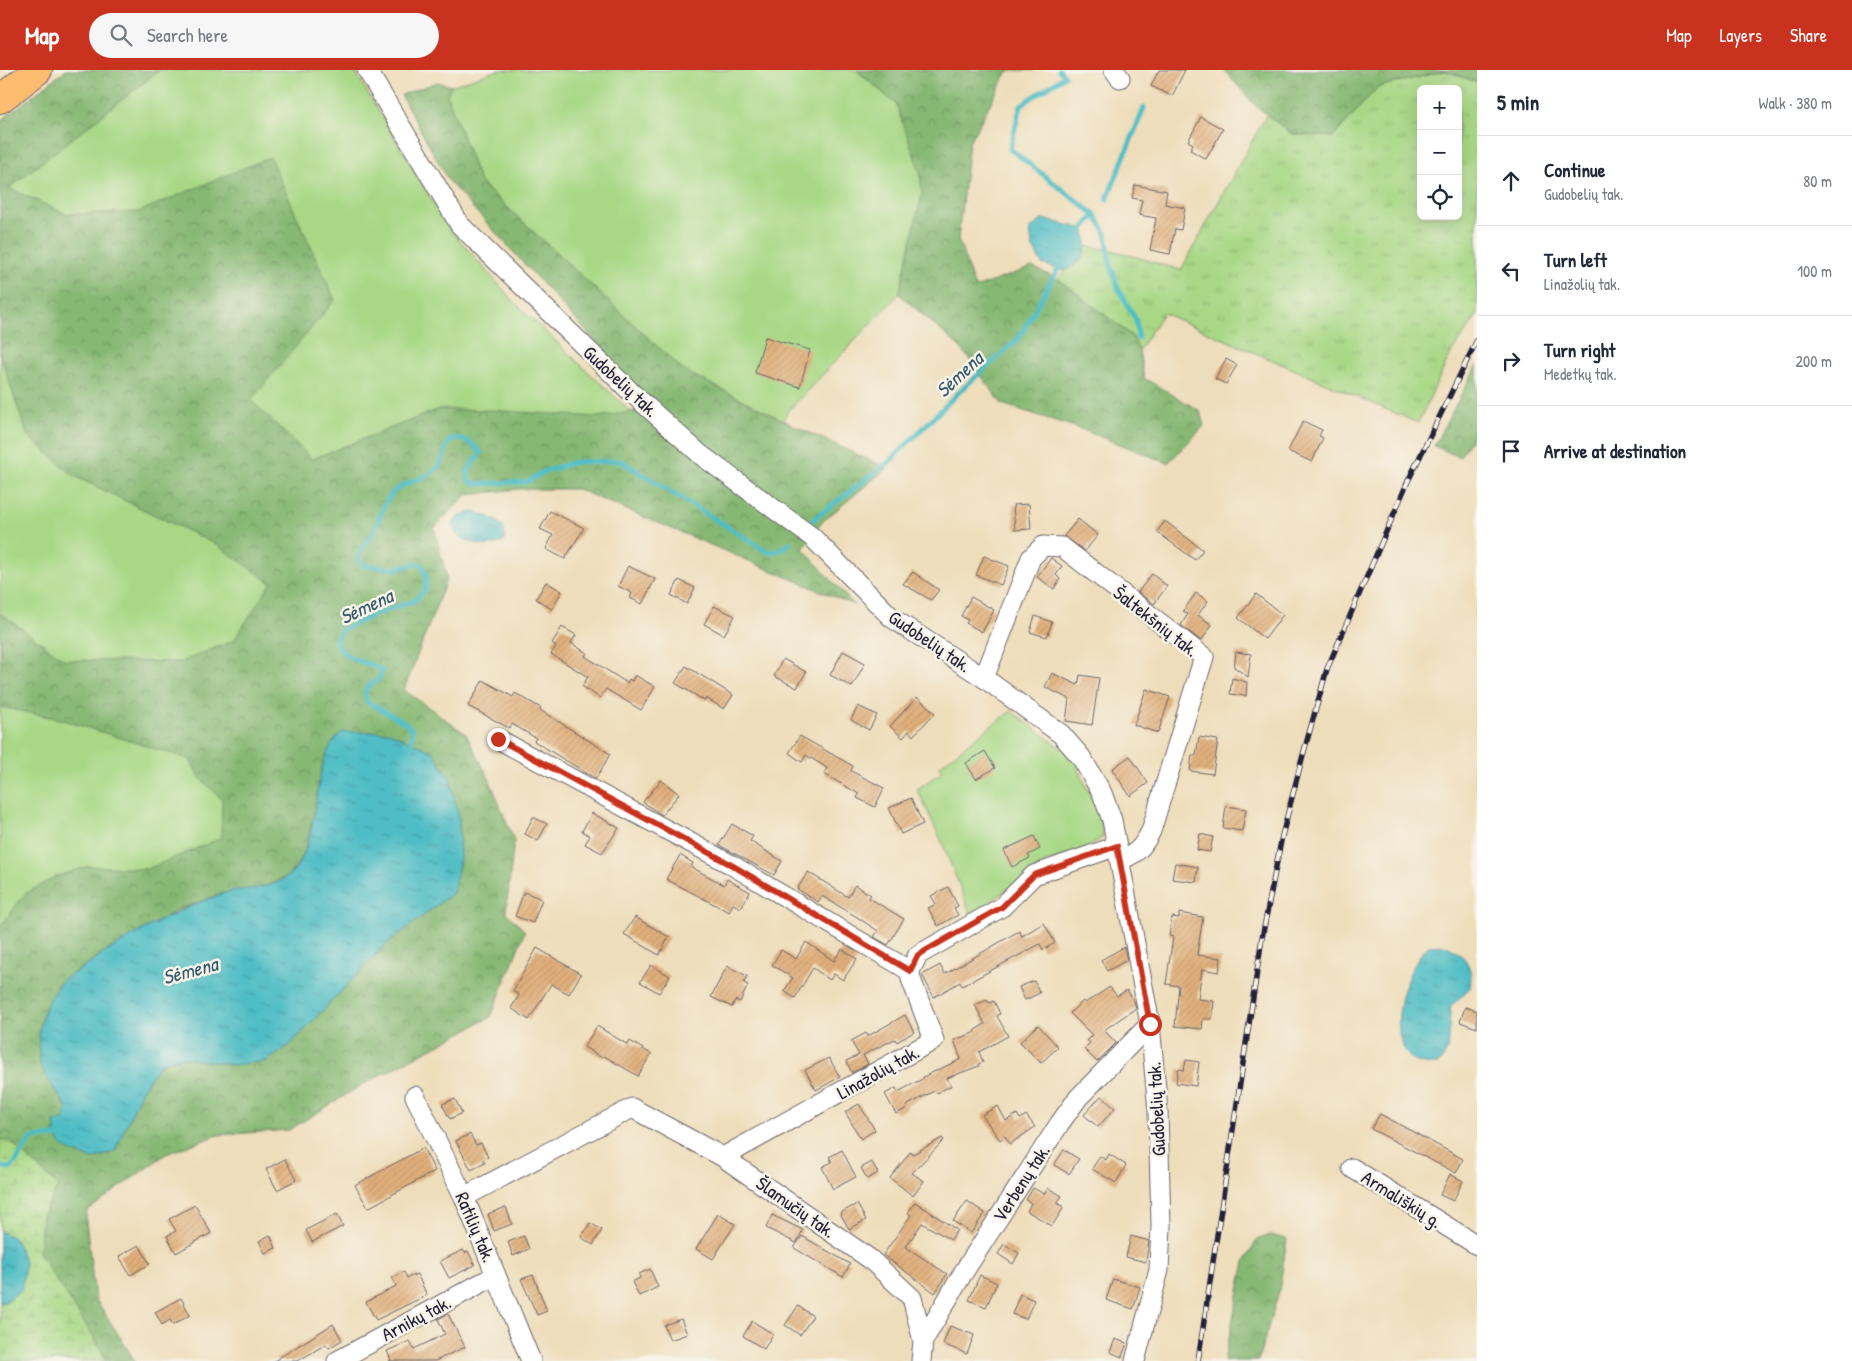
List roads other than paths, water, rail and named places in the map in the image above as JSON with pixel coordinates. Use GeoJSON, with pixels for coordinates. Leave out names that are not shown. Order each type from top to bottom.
{"type":"FeatureCollection","features":[{"type":"Feature","properties":{"kind":"main road"},"geometry":{"type":"LineString","coordinates":[[0,99],[38,70]]}},
{"type":"Feature","properties":{"kind":"street","name":"Gudobelių tak."},"geometry":{"type":"LineString","coordinates":[[367,70],[460,225],[633,394],[701,455],[812,537],[892,618],[1047,722],[1061,734],[1081,757],[1102,793],[1112,820],[1150,1024],[1158,1111],[1161,1235],[1159,1270],[1135,1361]]}},
{"type":"Feature","properties":{"kind":"street","name":"Šaltekšnių tak."},"geometry":{"type":"LineString","coordinates":[[984,678],[1031,558],[1043,546],[1062,547],[1204,656],[1151,831],[1143,847],[1132,856],[1118,853]]}},
{"type":"Feature","properties":{"kind":"street"},"geometry":{"type":"LineString","coordinates":[[498,739],[730,864],[910,971],[918,955],[1002,907],[1034,875],[1118,853]]}},
{"type":"Feature","properties":{"kind":"street","name":"Linažolių tak."},"geometry":{"type":"LineString","coordinates":[[723,1157],[934,1040],[911,979],[910,971]]}},
{"type":"Feature","properties":{"kind":"street","name":"Verbenų tak."},"geometry":{"type":"LineString","coordinates":[[921,1361],[923,1341],[963,1273],[1060,1123],[1078,1098],[1150,1024]]}},
{"type":"Feature","properties":{"kind":"street","name":"Ratilių tak."},"geometry":{"type":"LineString","coordinates":[[415,1096],[464,1197],[531,1361]]}},
{"type":"Feature","properties":{"kind":"street","name":"Šlamučių tak."},"geometry":{"type":"LineString","coordinates":[[464,1197],[632,1108],[723,1157],[870,1259],[912,1298],[923,1341]]}},
{"type":"Feature","properties":{"kind":"street","name":"Armališkių g."},"geometry":{"type":"LineString","coordinates":[[1352,1168],[1477,1245]]}},
{"type":"Feature","properties":{"kind":"street","name":"Arnikų tak."},"geometry":{"type":"LineString","coordinates":[[337,1361],[496,1276]]}},
{"type":"Feature","properties":{"kind":"water"},"geometry":{"type":"Polygon","coordinates":[[[1043,219],[1085,229],[1086,243],[1084,254],[1065,271],[1042,264],[1032,246],[1030,229],[1043,219]]]}},
{"type":"Feature","properties":{"kind":"water"},"geometry":{"type":"Polygon","coordinates":[[[475,512],[492,518],[501,525],[504,529],[504,541],[499,544],[486,545],[467,540],[456,534],[453,525],[455,521],[461,515],[475,512]]]}},
{"type":"Feature","properties":{"kind":"water"},"geometry":{"type":"Polygon","coordinates":[[[342,732],[389,732],[433,752],[450,778],[459,820],[460,858],[453,893],[386,944],[290,1045],[267,1061],[233,1065],[180,1057],[160,1064],[142,1090],[115,1151],[93,1159],[65,1148],[55,1132],[54,1122],[64,1120],[67,1108],[41,1067],[39,1052],[41,1023],[47,1004],[59,984],[131,936],[166,917],[221,894],[273,884],[289,875],[300,861],[307,844],[324,762],[331,745],[342,732]]]}},
{"type":"Feature","properties":{"kind":"water"},"geometry":{"type":"Polygon","coordinates":[[[1444,945],[1457,952],[1466,961],[1469,966],[1470,988],[1451,1006],[1449,1044],[1443,1058],[1438,1064],[1418,1062],[1406,1052],[1400,1036],[1399,1016],[1403,994],[1410,974],[1419,957],[1429,946],[1444,945]]]}},
{"type":"Feature","properties":{"kind":"water"},"geometry":{"type":"Polygon","coordinates":[[[0,1231],[15,1239],[25,1262],[22,1289],[5,1302],[0,1303],[0,1231]]]}},
{"type":"Feature","properties":{"kind":"waterway"},"geometry":{"type":"LineString","coordinates":[[1059,70],[1065,76],[1021,105],[1010,149],[1095,215],[1106,233],[1110,263],[1118,288],[1136,320],[1138,338]]}},
{"type":"Feature","properties":{"kind":"waterway","name":"Sėmena"},"geometry":{"type":"LineString","coordinates":[[1107,199],[1144,108]]}},
{"type":"Feature","properties":{"kind":"waterway","name":"Sėmena"},"geometry":{"type":"LineString","coordinates":[[1079,233],[1095,215]]}},
{"type":"Feature","properties":{"kind":"waterway","name":"Sėmena"},"geometry":{"type":"LineString","coordinates":[[807,524],[889,462],[959,392],[1018,339],[1061,264]]}},
{"type":"Feature","properties":{"kind":"waterway","name":"Sėmena"},"geometry":{"type":"LineString","coordinates":[[411,747],[412,730],[406,723],[367,702],[366,688],[379,679],[382,670],[349,657],[339,648],[336,641],[341,630],[381,612],[414,601],[425,590],[426,575],[422,565],[414,564],[396,569],[363,565],[358,559],[362,548],[373,533],[388,498],[402,486],[434,471],[440,464],[451,439],[460,439],[468,442],[481,453],[468,473],[469,481],[475,484],[527,482],[543,472],[575,462],[621,461],[768,552],[781,550],[790,543]]}},
{"type":"Feature","properties":{"kind":"waterway","name":"Sėmena"},"geometry":{"type":"LineString","coordinates":[[0,1167],[11,1168],[32,1138],[60,1136]]}},
{"type":"Feature","properties":{"kind":"railway"},"geometry":{"type":"LineString","coordinates":[[1198,1361],[1262,938],[1282,836],[1303,755],[1327,669],[1408,481],[1477,340]]}}]}
